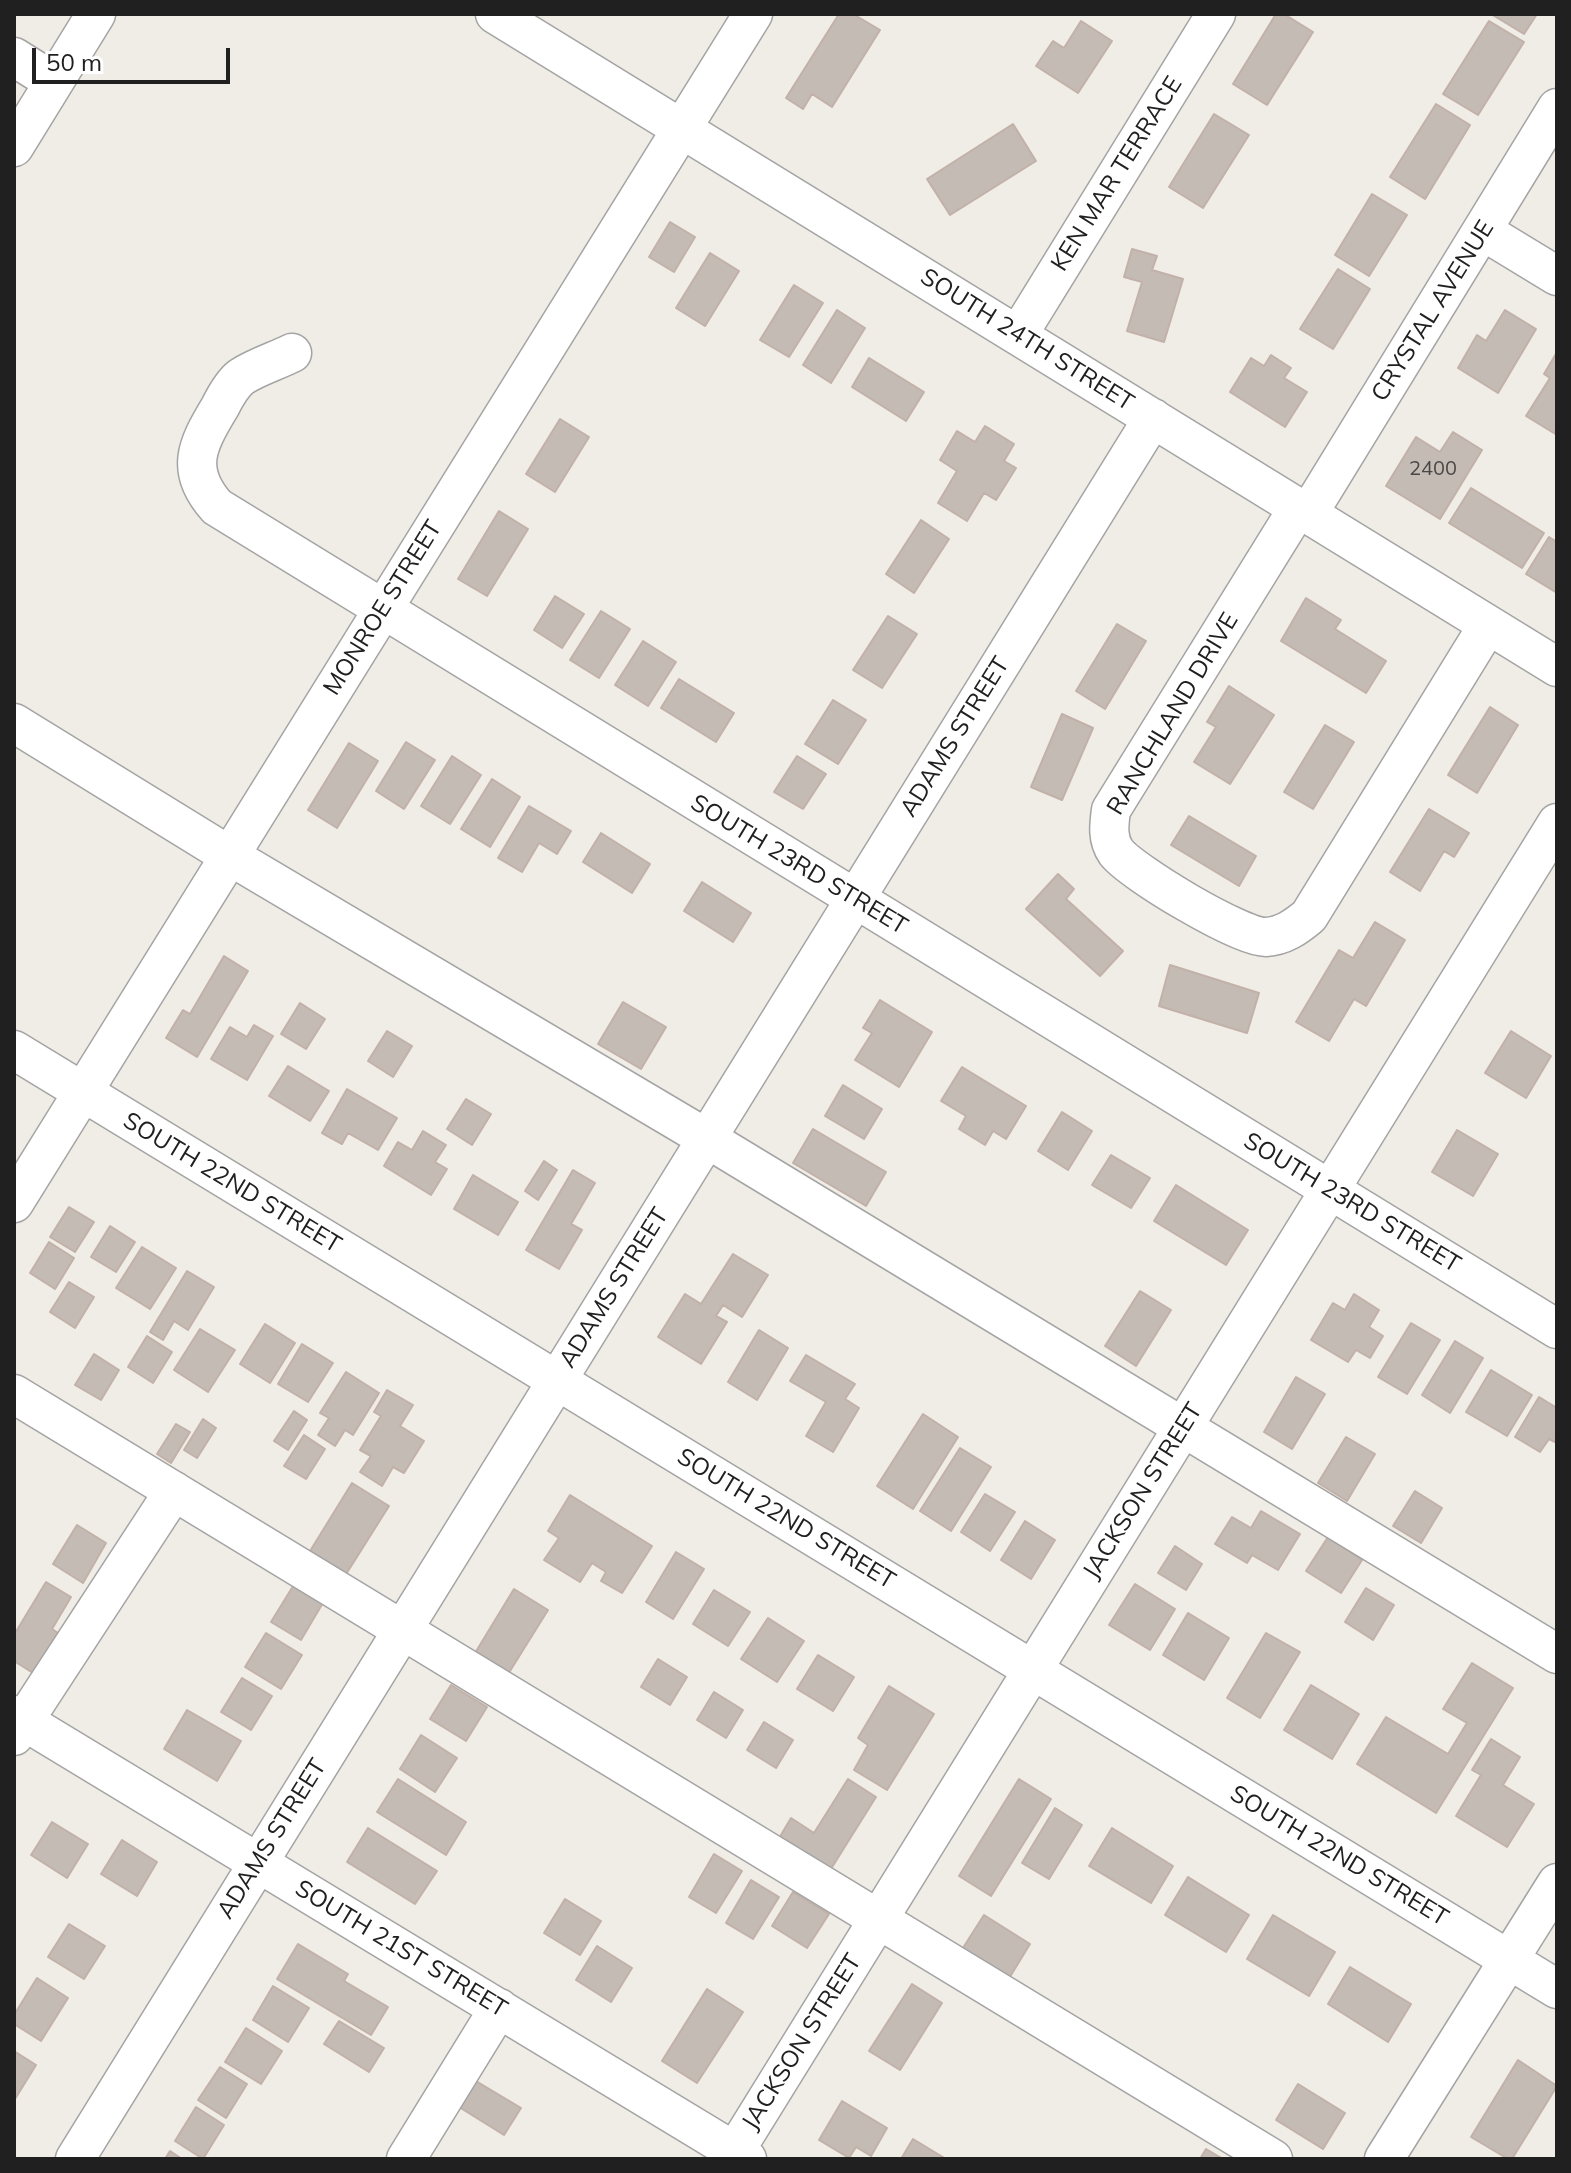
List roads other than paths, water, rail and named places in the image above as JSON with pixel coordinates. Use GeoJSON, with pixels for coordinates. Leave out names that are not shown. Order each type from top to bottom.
{"type":"FeatureCollection","features":[{"type":"Feature","properties":{"kind":"street"},"geometry":{"type":"LineString","coordinates":[[14,147],[96,14]]}},
{"type":"Feature","properties":{"kind":"street","name":"SOUTH 24TH STREET"},"geometry":{"type":"LineString","coordinates":[[495,14],[538,25],[682,128],[1557,667]]}},
{"type":"Feature","properties":{"kind":"street","name":"MONROE STREET"},"geometry":{"type":"LineString","coordinates":[[14,1203],[753,14]]}},
{"type":"Feature","properties":{"kind":"street","name":"KEN MAR TERRACE"},"geometry":{"type":"LineString","coordinates":[[1018,335],[1216,14]]}},
{"type":"Feature","properties":{"kind":"street"},"geometry":{"type":"LineString","coordinates":[[14,57],[54,82]]}},
{"type":"Feature","properties":{"kind":"street","name":"CRYSTAL AVENUE"},"geometry":{"type":"LineString","coordinates":[[1303,511],[1483,231],[1557,108]]}},
{"type":"Feature","properties":{"kind":"street"},"geometry":{"type":"LineString","coordinates":[[1483,231],[1557,276]]}},
{"type":"Feature","properties":{"kind":"street","name":"SOUTH 23RD STREET"},"geometry":{"type":"LineString","coordinates":[[292,353],[240,378],[201,438],[196,458],[198,477],[206,495],[217,507],[1557,1329]]}},
{"type":"Feature","properties":{"kind":"street","name":"ADAMS STREET"},"geometry":{"type":"LineString","coordinates":[[75,2159],[1153,418]]}},
{"type":"Feature","properties":{"kind":"street","name":"RANCHLAND DRIVE"},"geometry":{"type":"LineString","coordinates":[[1303,511],[1111,810],[1110,839],[1126,863],[1250,935],[1273,935],[1296,927],[1309,916],[1488,625]]}},
{"type":"Feature","properties":{"kind":"street"},"geometry":{"type":"LineString","coordinates":[[14,723],[1557,1654]]}},
{"type":"Feature","properties":{"kind":"street","name":"JACKSON STREET"},"geometry":{"type":"LineString","coordinates":[[737,2157],[877,1921],[1557,823]]}},
{"type":"Feature","properties":{"kind":"street","name":"SOUTH 22ND STREET"},"geometry":{"type":"LineString","coordinates":[[14,1050],[1557,1989]]}},
{"type":"Feature","properties":{"kind":"street"},"geometry":{"type":"LineString","coordinates":[[14,1394],[1273,2159]]}},
{"type":"Feature","properties":{"kind":"street"},"geometry":{"type":"LineString","coordinates":[[17,1724],[174,1491]]}},
{"type":"Feature","properties":{"kind":"street","name":"SOUTH 21ST STREET"},"geometry":{"type":"LineString","coordinates":[[17,1724],[258,1862],[737,2157]]}},
{"type":"Feature","properties":{"kind":"street"},"geometry":{"type":"LineString","coordinates":[[1384,2159],[1557,1883]]}},
{"type":"Feature","properties":{"kind":"street"},"geometry":{"type":"LineString","coordinates":[[406,2159],[499,2008]]}}]}
